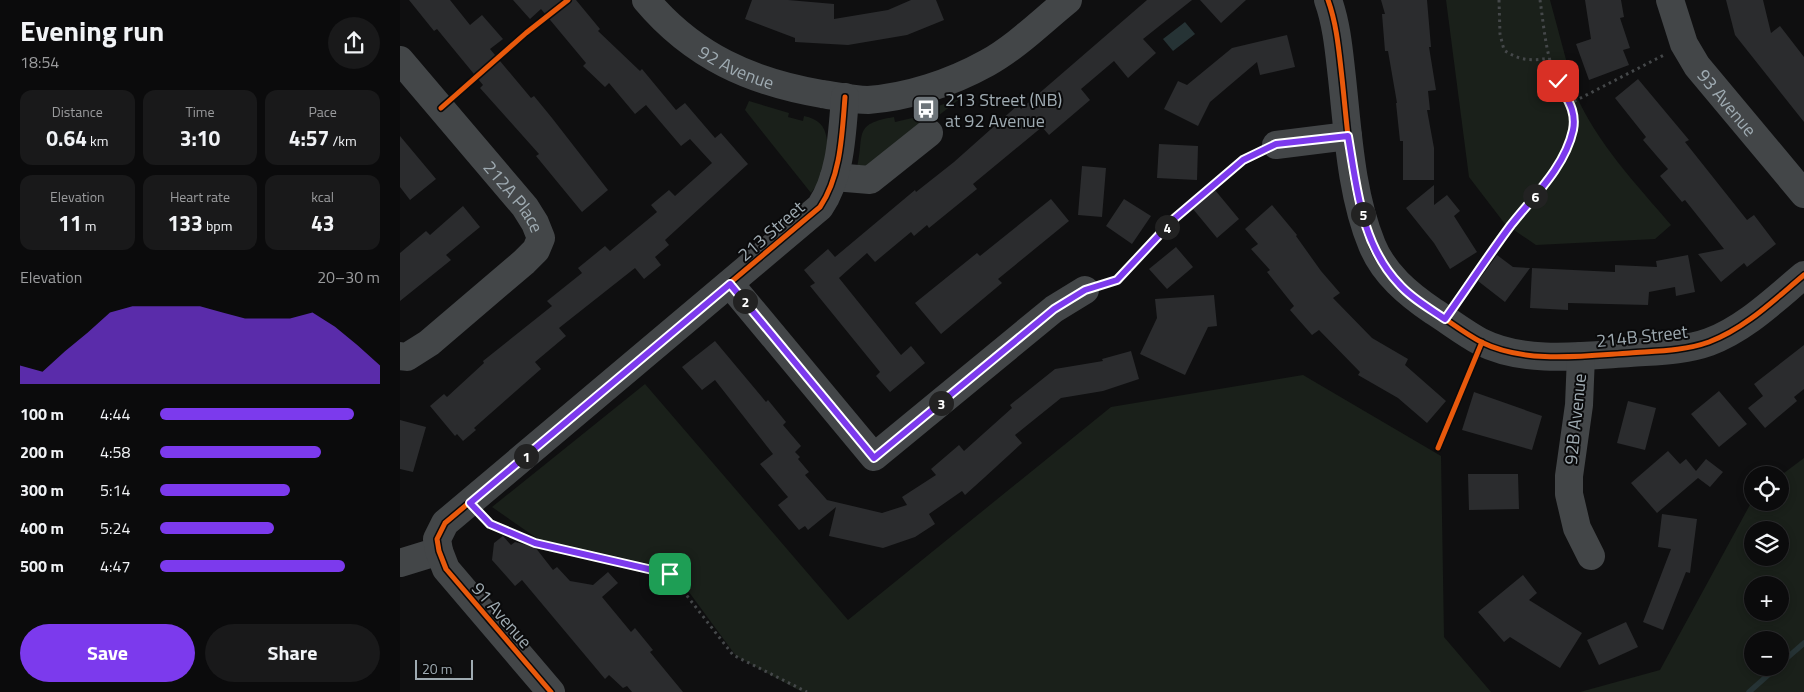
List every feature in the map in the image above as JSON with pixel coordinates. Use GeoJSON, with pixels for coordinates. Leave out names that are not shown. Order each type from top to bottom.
{"type":"FeatureCollection","features":[{"type":"Feature","properties":{"kind":"street","name":"92 Avenue"},"geometry":{"type":"LineString","coordinates":[[646,0],[662,20],[689,42],[720,62],[783,87],[845,97]]}},
{"type":"Feature","properties":{"kind":"street"},"geometry":{"type":"LineString","coordinates":[[845,97],[866,100],[887,97],[929,88],[960,76],[988,62],[1068,0]]}},
{"type":"Feature","properties":{"kind":"street","name":"92B Avenue"},"geometry":{"type":"LineString","coordinates":[[1328,0],[1337,37],[1348,136],[1365,225],[1373,247],[1399,285],[1426,306],[1482,342],[1521,353],[1546,356],[1581,356],[1579,405],[1568,476],[1568,494],[1577,528],[1591,556]]}},
{"type":"Feature","properties":{"kind":"street","name":"93 Avenue"},"geometry":{"type":"LineString","coordinates":[[1670,0],[1684,44],[1706,78],[1804,194]]}},
{"type":"Feature","properties":{"kind":"street","name":"212A Place"},"geometry":{"type":"LineString","coordinates":[[400,60],[525,207],[535,223],[541,238],[536,250],[524,262],[429,343],[407,357],[400,356]]}},
{"type":"Feature","properties":{"kind":"street","name":"213 Street"},"geometry":{"type":"LineString","coordinates":[[438,551],[440,531],[445,523],[820,207],[829,193],[834,177],[842,130],[845,97]]}},
{"type":"Feature","properties":{"kind":"street"},"geometry":{"type":"LineString","coordinates":[[834,177],[870,180],[928,133]]}},
{"type":"Feature","properties":{"kind":"street"},"geometry":{"type":"LineString","coordinates":[[1276,144],[1348,136]]}},
{"type":"Feature","properties":{"kind":"street","name":"214B Street"},"geometry":{"type":"LineString","coordinates":[[1581,356],[1671,350],[1707,343],[1741,326],[1804,274]]}},
{"type":"Feature","properties":{"kind":"street"},"geometry":{"type":"LineString","coordinates":[[730,284],[874,458],[1054,309],[1085,290]]}},
{"type":"Feature","properties":{"kind":"street"},"geometry":{"type":"LineString","coordinates":[[400,563],[438,551]]}},
{"type":"Feature","properties":{"kind":"street","name":"91 Avenue"},"geometry":{"type":"LineString","coordinates":[[438,551],[452,577],[551,692]]}},
{"type":"Feature","properties":{"kind":"path"},"geometry":{"type":"LineString","coordinates":[[1499,0],[1500,34],[1504,50],[1517,58],[1530,61],[1550,58]]}},
{"type":"Feature","properties":{"kind":"path"},"geometry":{"type":"LineString","coordinates":[[1507,232],[1541,188],[1567,148],[1573,130],[1572,103],[1558,81],[1550,58],[1540,0]]}},
{"type":"Feature","properties":{"kind":"path"},"geometry":{"type":"LineString","coordinates":[[1572,103],[1684,44]]}},
{"type":"Feature","properties":{"kind":"path"},"geometry":{"type":"LineString","coordinates":[[470,503],[490,524],[535,543],[670,574],[733,655],[807,692]]}},
{"type":"Feature","properties":{"kind":"shaded area"},"geometry":{"type":"Polygon","coordinates":[[[1446,0],[1550,0],[1575,93],[1584,111],[1594,129],[1618,162],[1671,225],[1655,239],[1536,245],[1505,224],[1469,177],[1446,0]]]}},
{"type":"Feature","properties":{"kind":"shaded area"},"geometry":{"type":"Polygon","coordinates":[[[1185,22],[1195,34],[1173,51],[1163,39],[1185,22]]]}},
{"type":"Feature","properties":{"kind":"shaded area"},"geometry":{"type":"Polygon","coordinates":[[[961,98],[874,166],[857,168],[861,139],[866,127],[872,123],[894,117],[895,122],[921,116],[921,112],[961,98]]]}},
{"type":"Feature","properties":{"kind":"shaded area"},"geometry":{"type":"Polygon","coordinates":[[[749,101],[789,113],[788,117],[803,121],[804,116],[809,117],[823,127],[827,140],[831,140],[820,180],[811,193],[745,110],[749,101]]]}},
{"type":"Feature","properties":{"kind":"shaded area"},"geometry":{"type":"Polygon","coordinates":[[[1303,375],[1441,456],[1444,637],[1491,692],[802,692],[736,656],[672,569],[538,539],[492,507],[645,384],[848,620],[1111,407],[1303,375]]]}},
{"type":"Feature","properties":{"kind":"shaded area"},"geometry":{"type":"Polygon","coordinates":[[[1804,458],[1804,692],[1580,692],[1660,670],[1747,511],[1789,511],[1789,469],[1804,458]]]}},
{"type":"Feature","properties":{"kind":"building"},"geometry":{"type":"Polygon","coordinates":[[[409,0],[450,0],[470,25],[482,15],[503,39],[490,49],[531,98],[534,96],[608,190],[582,212],[536,156],[539,154],[480,88],[483,85],[437,29],[434,31],[409,0]]]}},
{"type":"Feature","properties":{"kind":"building"},"geometry":{"type":"Polygon","coordinates":[[[513,0],[576,0],[600,29],[598,31],[640,71],[642,69],[676,110],[685,103],[715,138],[721,133],[748,164],[665,240],[669,245],[655,257],[661,265],[644,279],[635,268],[559,328],[566,336],[535,362],[541,369],[474,428],[476,430],[463,441],[457,434],[455,436],[430,406],[444,394],[447,397],[484,363],[483,361],[552,306],[547,301],[582,273],[578,268],[605,246],[610,251],[657,212],[651,205],[669,190],[675,196],[712,163],[690,139],[681,146],[646,105],[635,114],[609,83],[605,87],[583,66],[586,63],[541,9],[530,19],[513,0]]]}},
{"type":"Feature","properties":{"kind":"building"},"geometry":{"type":"Polygon","coordinates":[[[752,0],[788,0],[834,4],[834,19],[888,10],[911,0],[936,0],[944,20],[907,35],[848,45],[795,42],[795,38],[745,19],[752,0]]]}},
{"type":"Feature","properties":{"kind":"building"},"geometry":{"type":"Polygon","coordinates":[[[1147,0],[1192,0],[1143,39],[1156,53],[1128,78],[1114,61],[1081,89],[1090,100],[1049,135],[1042,127],[973,184],[977,189],[929,228],[927,225],[914,236],[911,232],[875,262],[867,253],[839,278],[901,355],[911,346],[925,363],[890,392],[876,376],[880,372],[810,286],[815,283],[804,270],[828,249],[835,257],[915,190],[916,192],[954,162],[1018,105],[1021,109],[1147,0]]]}},
{"type":"Feature","properties":{"kind":"building"},"geometry":{"type":"Polygon","coordinates":[[[1200,0],[1246,0],[1221,23],[1200,0]]]}},
{"type":"Feature","properties":{"kind":"building"},"geometry":{"type":"Polygon","coordinates":[[[1381,0],[1427,0],[1431,47],[1429,47],[1436,90],[1428,91],[1430,110],[1427,110],[1434,148],[1434,180],[1403,180],[1403,141],[1400,141],[1397,103],[1388,51],[1385,51],[1382,14],[1385,14],[1381,0]]]}},
{"type":"Feature","properties":{"kind":"building"},"geometry":{"type":"Polygon","coordinates":[[[1585,0],[1621,0],[1624,17],[1620,18],[1630,48],[1623,50],[1629,65],[1589,80],[1576,44],[1591,39],[1585,0]]]}},
{"type":"Feature","properties":{"kind":"building"},"geometry":{"type":"Polygon","coordinates":[[[1726,0],[1763,0],[1771,33],[1780,26],[1804,57],[1804,122],[1735,35],[1726,0]]]}},
{"type":"Feature","properties":{"kind":"building"},"geometry":{"type":"Polygon","coordinates":[[[1287,35],[1295,67],[1260,75],[1257,62],[1210,102],[1198,126],[1164,109],[1178,81],[1187,85],[1232,48],[1287,35]]]}},
{"type":"Feature","properties":{"kind":"building"},"geometry":{"type":"Polygon","coordinates":[[[1638,79],[1689,140],[1685,142],[1747,220],[1754,215],[1776,244],[1747,267],[1744,263],[1721,282],[1698,254],[1724,249],[1685,200],[1682,202],[1660,176],[1668,169],[1643,140],[1646,137],[1615,98],[1638,79]]]}},
{"type":"Feature","properties":{"kind":"building"},"geometry":{"type":"Polygon","coordinates":[[[400,136],[436,179],[410,200],[400,187],[400,136]]]}},
{"type":"Feature","properties":{"kind":"building"},"geometry":{"type":"Polygon","coordinates":[[[1159,144],[1198,146],[1197,180],[1157,178],[1159,144]]]}},
{"type":"Feature","properties":{"kind":"building"},"geometry":{"type":"Polygon","coordinates":[[[1082,166],[1106,168],[1102,217],[1078,215],[1082,166]]]}},
{"type":"Feature","properties":{"kind":"building"},"geometry":{"type":"Polygon","coordinates":[[[1434,185],[1434,205],[1447,195],[1460,211],[1454,216],[1477,252],[1450,269],[1434,243],[1406,208],[1434,185]]]}},
{"type":"Feature","properties":{"kind":"building"},"geometry":{"type":"Polygon","coordinates":[[[1215,190],[1239,219],[1217,238],[1193,209],[1215,190]]]}},
{"type":"Feature","properties":{"kind":"building"},"geometry":{"type":"Polygon","coordinates":[[[1051,199],[1069,221],[998,279],[1002,283],[941,334],[915,303],[977,253],[980,256],[1051,199]]]}},
{"type":"Feature","properties":{"kind":"building"},"geometry":{"type":"Polygon","coordinates":[[[1124,199],[1151,216],[1132,244],[1106,226],[1124,199]]]}},
{"type":"Feature","properties":{"kind":"building"},"geometry":{"type":"Polygon","coordinates":[[[1272,205],[1297,235],[1321,271],[1340,293],[1333,298],[1372,338],[1408,359],[1405,365],[1446,401],[1427,423],[1398,398],[1358,375],[1360,372],[1319,330],[1312,335],[1290,310],[1294,306],[1267,272],[1270,270],[1251,249],[1258,244],[1245,229],[1272,205]]]}},
{"type":"Feature","properties":{"kind":"building"},"geometry":{"type":"Polygon","coordinates":[[[463,206],[480,227],[446,255],[451,260],[400,301],[400,253],[426,231],[430,235],[463,206]]]}},
{"type":"Feature","properties":{"kind":"building"},"geometry":{"type":"Polygon","coordinates":[[[1176,247],[1193,267],[1167,289],[1149,269],[1176,247]]]}},
{"type":"Feature","properties":{"kind":"building"},"geometry":{"type":"Polygon","coordinates":[[[1497,255],[1513,267],[1530,268],[1505,302],[1478,281],[1497,255]]]}},
{"type":"Feature","properties":{"kind":"building"},"geometry":{"type":"Polygon","coordinates":[[[1688,255],[1695,292],[1676,296],[1675,287],[1649,292],[1648,305],[1568,303],[1568,310],[1530,308],[1532,268],[1615,272],[1615,265],[1657,267],[1656,261],[1688,255]]]}},
{"type":"Feature","properties":{"kind":"building"},"geometry":{"type":"Polygon","coordinates":[[[1214,295],[1217,326],[1208,327],[1185,375],[1140,354],[1157,318],[1155,299],[1214,295]]]}},
{"type":"Feature","properties":{"kind":"building"},"geometry":{"type":"Polygon","coordinates":[[[715,341],[766,402],[768,400],[786,422],[783,425],[801,446],[795,452],[800,457],[798,459],[809,472],[805,475],[827,500],[882,513],[907,505],[902,497],[936,475],[931,469],[959,445],[964,451],[1012,408],[1010,405],[1055,369],[1103,361],[1102,359],[1131,351],[1139,379],[1103,391],[1061,398],[1015,435],[1022,443],[965,495],[962,491],[929,514],[935,524],[915,537],[883,548],[829,536],[836,507],[808,530],[805,526],[799,530],[782,510],[778,505],[788,497],[760,464],[773,454],[715,380],[702,390],[682,367],[715,341]]]}},
{"type":"Feature","properties":{"kind":"building"},"geometry":{"type":"Polygon","coordinates":[[[1804,345],[1804,389],[1794,397],[1797,401],[1765,428],[1748,408],[1763,396],[1754,384],[1804,345]]]}},
{"type":"Feature","properties":{"kind":"building"},"geometry":{"type":"Polygon","coordinates":[[[1719,391],[1747,424],[1719,447],[1691,414],[1719,391]]]}},
{"type":"Feature","properties":{"kind":"building"},"geometry":{"type":"Polygon","coordinates":[[[1474,392],[1542,416],[1532,450],[1462,430],[1474,392]]]}},
{"type":"Feature","properties":{"kind":"building"},"geometry":{"type":"Polygon","coordinates":[[[1628,401],[1656,408],[1645,450],[1617,443],[1628,401]]]}},
{"type":"Feature","properties":{"kind":"building"},"geometry":{"type":"Polygon","coordinates":[[[400,420],[426,427],[413,472],[400,469],[400,420]]]}},
{"type":"Feature","properties":{"kind":"building"},"geometry":{"type":"Polygon","coordinates":[[[1668,451],[1680,464],[1686,459],[1696,471],[1706,459],[1723,472],[1710,487],[1698,478],[1657,513],[1631,483],[1668,451]]]}},
{"type":"Feature","properties":{"kind":"building"},"geometry":{"type":"Polygon","coordinates":[[[1468,474],[1518,474],[1519,509],[1469,510],[1468,474]]]}},
{"type":"Feature","properties":{"kind":"building"},"geometry":{"type":"Polygon","coordinates":[[[1662,514],[1697,519],[1690,573],[1686,572],[1663,630],[1643,622],[1671,549],[1658,547],[1662,514]]]}},
{"type":"Feature","properties":{"kind":"building"},"geometry":{"type":"Polygon","coordinates":[[[503,536],[511,545],[515,542],[535,547],[553,570],[557,567],[570,581],[593,585],[608,572],[618,583],[602,597],[631,632],[635,628],[653,650],[650,652],[683,692],[632,692],[627,686],[623,688],[609,675],[605,679],[522,580],[515,586],[492,560],[494,543],[503,536]]]}},
{"type":"Feature","properties":{"kind":"building"},"geometry":{"type":"Polygon","coordinates":[[[1523,575],[1537,593],[1529,600],[1582,633],[1560,668],[1510,637],[1504,642],[1478,612],[1523,575]]]}},
{"type":"Feature","properties":{"kind":"building"},"geometry":{"type":"Polygon","coordinates":[[[1626,622],[1638,647],[1599,665],[1587,640],[1626,622]]]}},
{"type":"Feature","properties":{"kind":"waterway"},"geometry":{"type":"LineString","coordinates":[[1789,656],[1804,643]]}},
{"type":"Feature","properties":{"kind":"waterway"},"geometry":{"type":"LineString","coordinates":[[1749,692],[1767,676]]}},
{"type":"Feature","properties":{"kind":"cycle path"},"geometry":{"type":"LineString","coordinates":[[441,108],[526,33],[568,0]]}},
{"type":"Feature","properties":{"kind":"cycle path"},"geometry":{"type":"LineString","coordinates":[[1328,0],[1334,19],[1337,39],[1355,184],[1359,205],[1372,245],[1383,265],[1406,290],[1433,311],[1481,342],[1498,349],[1516,353],[1554,357],[1593,356],[1690,347],[1723,336],[1748,321],[1804,275]]}},
{"type":"Feature","properties":{"kind":"cycle path"},"geometry":{"type":"LineString","coordinates":[[551,692],[446,569],[439,551],[437,539],[445,523],[820,207],[827,195],[836,168],[845,97]]}},
{"type":"Feature","properties":{"kind":"cycle path"},"geometry":{"type":"LineString","coordinates":[[1085,290],[1117,280],[1175,218],[1235,166],[1276,145]]}},
{"type":"Feature","properties":{"kind":"cycle path"},"geometry":{"type":"LineString","coordinates":[[1445,319],[1512,224]]}},
{"type":"Feature","properties":{"kind":"cycle path"},"geometry":{"type":"LineString","coordinates":[[1438,448],[1482,342]]}},
{"type":"Feature","properties":{"kind":"place","name":"213 Street (NB) at 92 Avenue"},"geometry":{"type":"Point","coordinates":[926,109]}},
{"type":"Feature","properties":{"kind":"route"},"geometry":{"type":"LineString","coordinates":[[670,574],[535,543],[490,524],[479,515],[470,503],[730,284],[874,458],[1054,309],[1085,290],[1117,280],[1175,218],[1243,160],[1276,144],[1348,136],[1365,225],[1373,247],[1399,285],[1445,319],[1512,224],[1541,188],[1567,148],[1573,130],[1574,116],[1572,103],[1565,96],[1558,81]]}}]}
